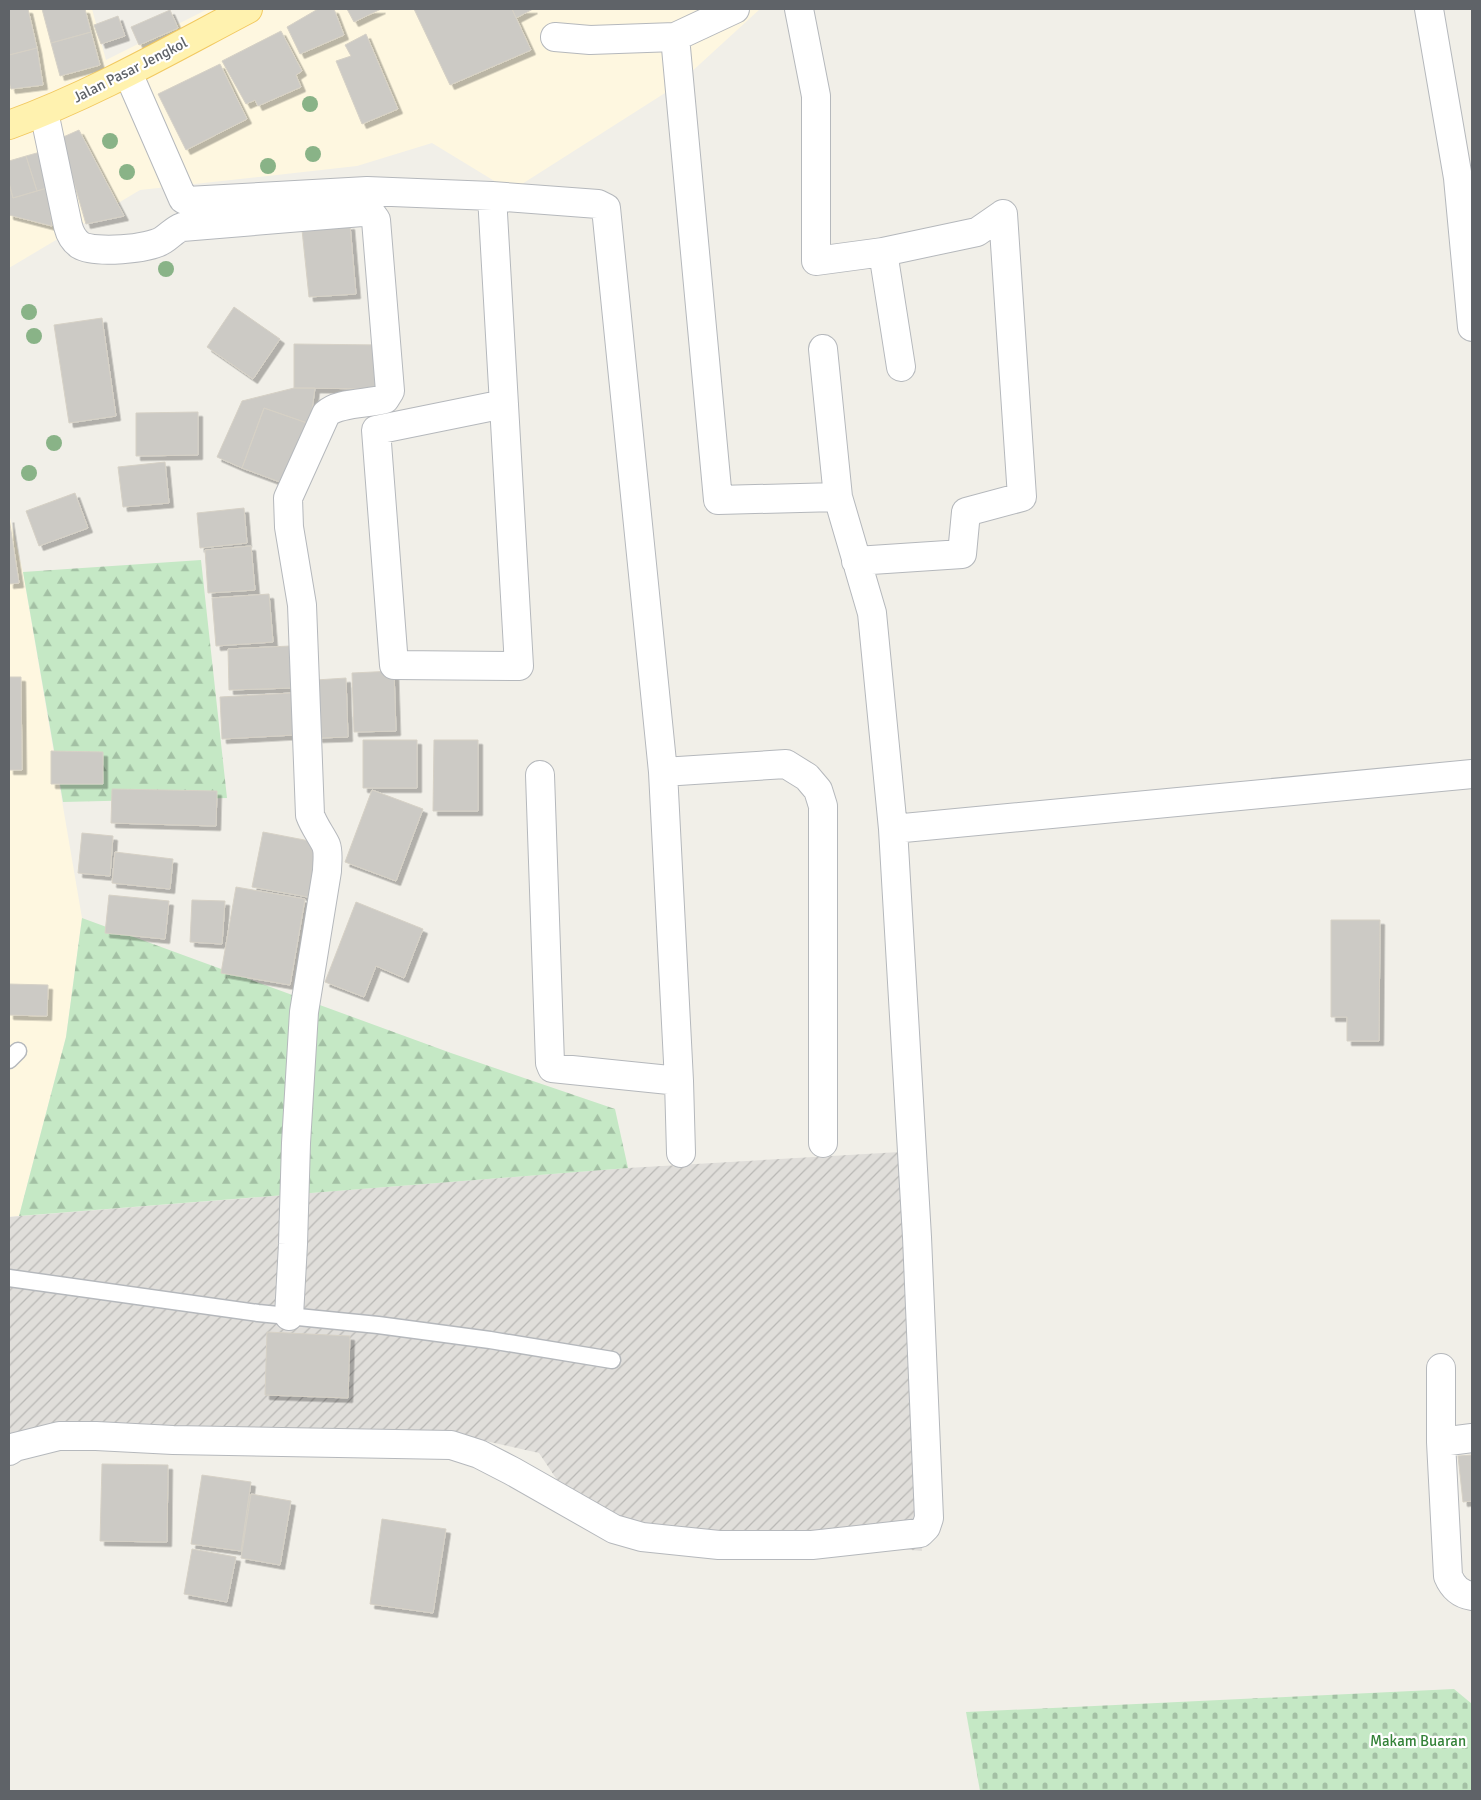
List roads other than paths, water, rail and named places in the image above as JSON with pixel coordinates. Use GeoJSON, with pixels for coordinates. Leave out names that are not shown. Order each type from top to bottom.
{"type":"FeatureCollection","features":[{"type":"Feature","properties":{"kind":"main road","name":"Jalan Pasar Jengkol"},"geometry":{"type":"LineString","coordinates":[[9,125],[44,112],[128,73],[248,9]]}},
{"type":"Feature","properties":{"kind":"street"},"geometry":{"type":"LineString","coordinates":[[555,37],[590,40],[675,37],[734,9]]}},
{"type":"Feature","properties":{"kind":"street"},"geometry":{"type":"LineString","coordinates":[[799,9],[816,96],[816,261],[883,252],[977,232],[1002,214],[1022,497],[966,512],[962,554],[856,561]]}},
{"type":"Feature","properties":{"kind":"street"},"geometry":{"type":"LineString","coordinates":[[1429,9],[1465,178],[1472,327]]}},
{"type":"Feature","properties":{"kind":"street"},"geometry":{"type":"LineString","coordinates":[[675,37],[718,500],[838,497]]}},
{"type":"Feature","properties":{"kind":"street"},"geometry":{"type":"LineString","coordinates":[[128,73],[183,199],[187,201],[366,191],[492,196],[598,204],[606,208],[663,772],[680,1081],[680,1153]]}},
{"type":"Feature","properties":{"kind":"street"},"geometry":{"type":"LineString","coordinates":[[44,112],[71,237],[81,245],[93,249],[125,250],[163,240],[173,230],[182,227],[362,212],[371,213],[376,220],[390,391],[385,399],[339,406],[331,409],[326,414],[288,498],[289,527],[302,605],[310,815],[326,846],[328,858],[304,1012],[296,1143],[289,1316]]}},
{"type":"Feature","properties":{"kind":"street"},"geometry":{"type":"LineString","coordinates":[[492,196],[504,404],[519,666],[394,665],[376,430],[504,404]]}},
{"type":"Feature","properties":{"kind":"street"},"geometry":{"type":"LineString","coordinates":[[883,252],[900,367]]}},
{"type":"Feature","properties":{"kind":"street"},"geometry":{"type":"LineString","coordinates":[[9,1451],[15,1447],[59,1436],[173,1440],[451,1444],[479,1454],[512,1471],[614,1529],[642,1538],[720,1546],[812,1545],[920,1533],[926,1527],[929,1518],[917,1237],[893,829],[872,613],[838,497],[823,349]]}},
{"type":"Feature","properties":{"kind":"street"},"geometry":{"type":"LineString","coordinates":[[663,772],[786,764],[807,777],[818,790],[823,806],[823,1143]]}},
{"type":"Feature","properties":{"kind":"street"},"geometry":{"type":"LineString","coordinates":[[893,829],[1472,774]]}},
{"type":"Feature","properties":{"kind":"street"},"geometry":{"type":"LineString","coordinates":[[540,775],[550,1063],[552,1068],[680,1081]]}},
{"type":"Feature","properties":{"kind":"street"},"geometry":{"type":"LineString","coordinates":[[1441,1368],[1441,1442],[1448,1576],[1452,1584],[1462,1594],[1472,1596]]}},
{"type":"Feature","properties":{"kind":"street"},"geometry":{"type":"LineString","coordinates":[[1441,1442],[1472,1438]]}},
{"type":"Feature","properties":{"kind":"lane"},"geometry":{"type":"LineString","coordinates":[[9,1278],[289,1316],[490,1340],[612,1360]]}},
{"type":"Feature","properties":{"kind":"park label","name":"Makam Buaran"},"geometry":{"type":"Point","coordinates":[1418,1741]}}]}
